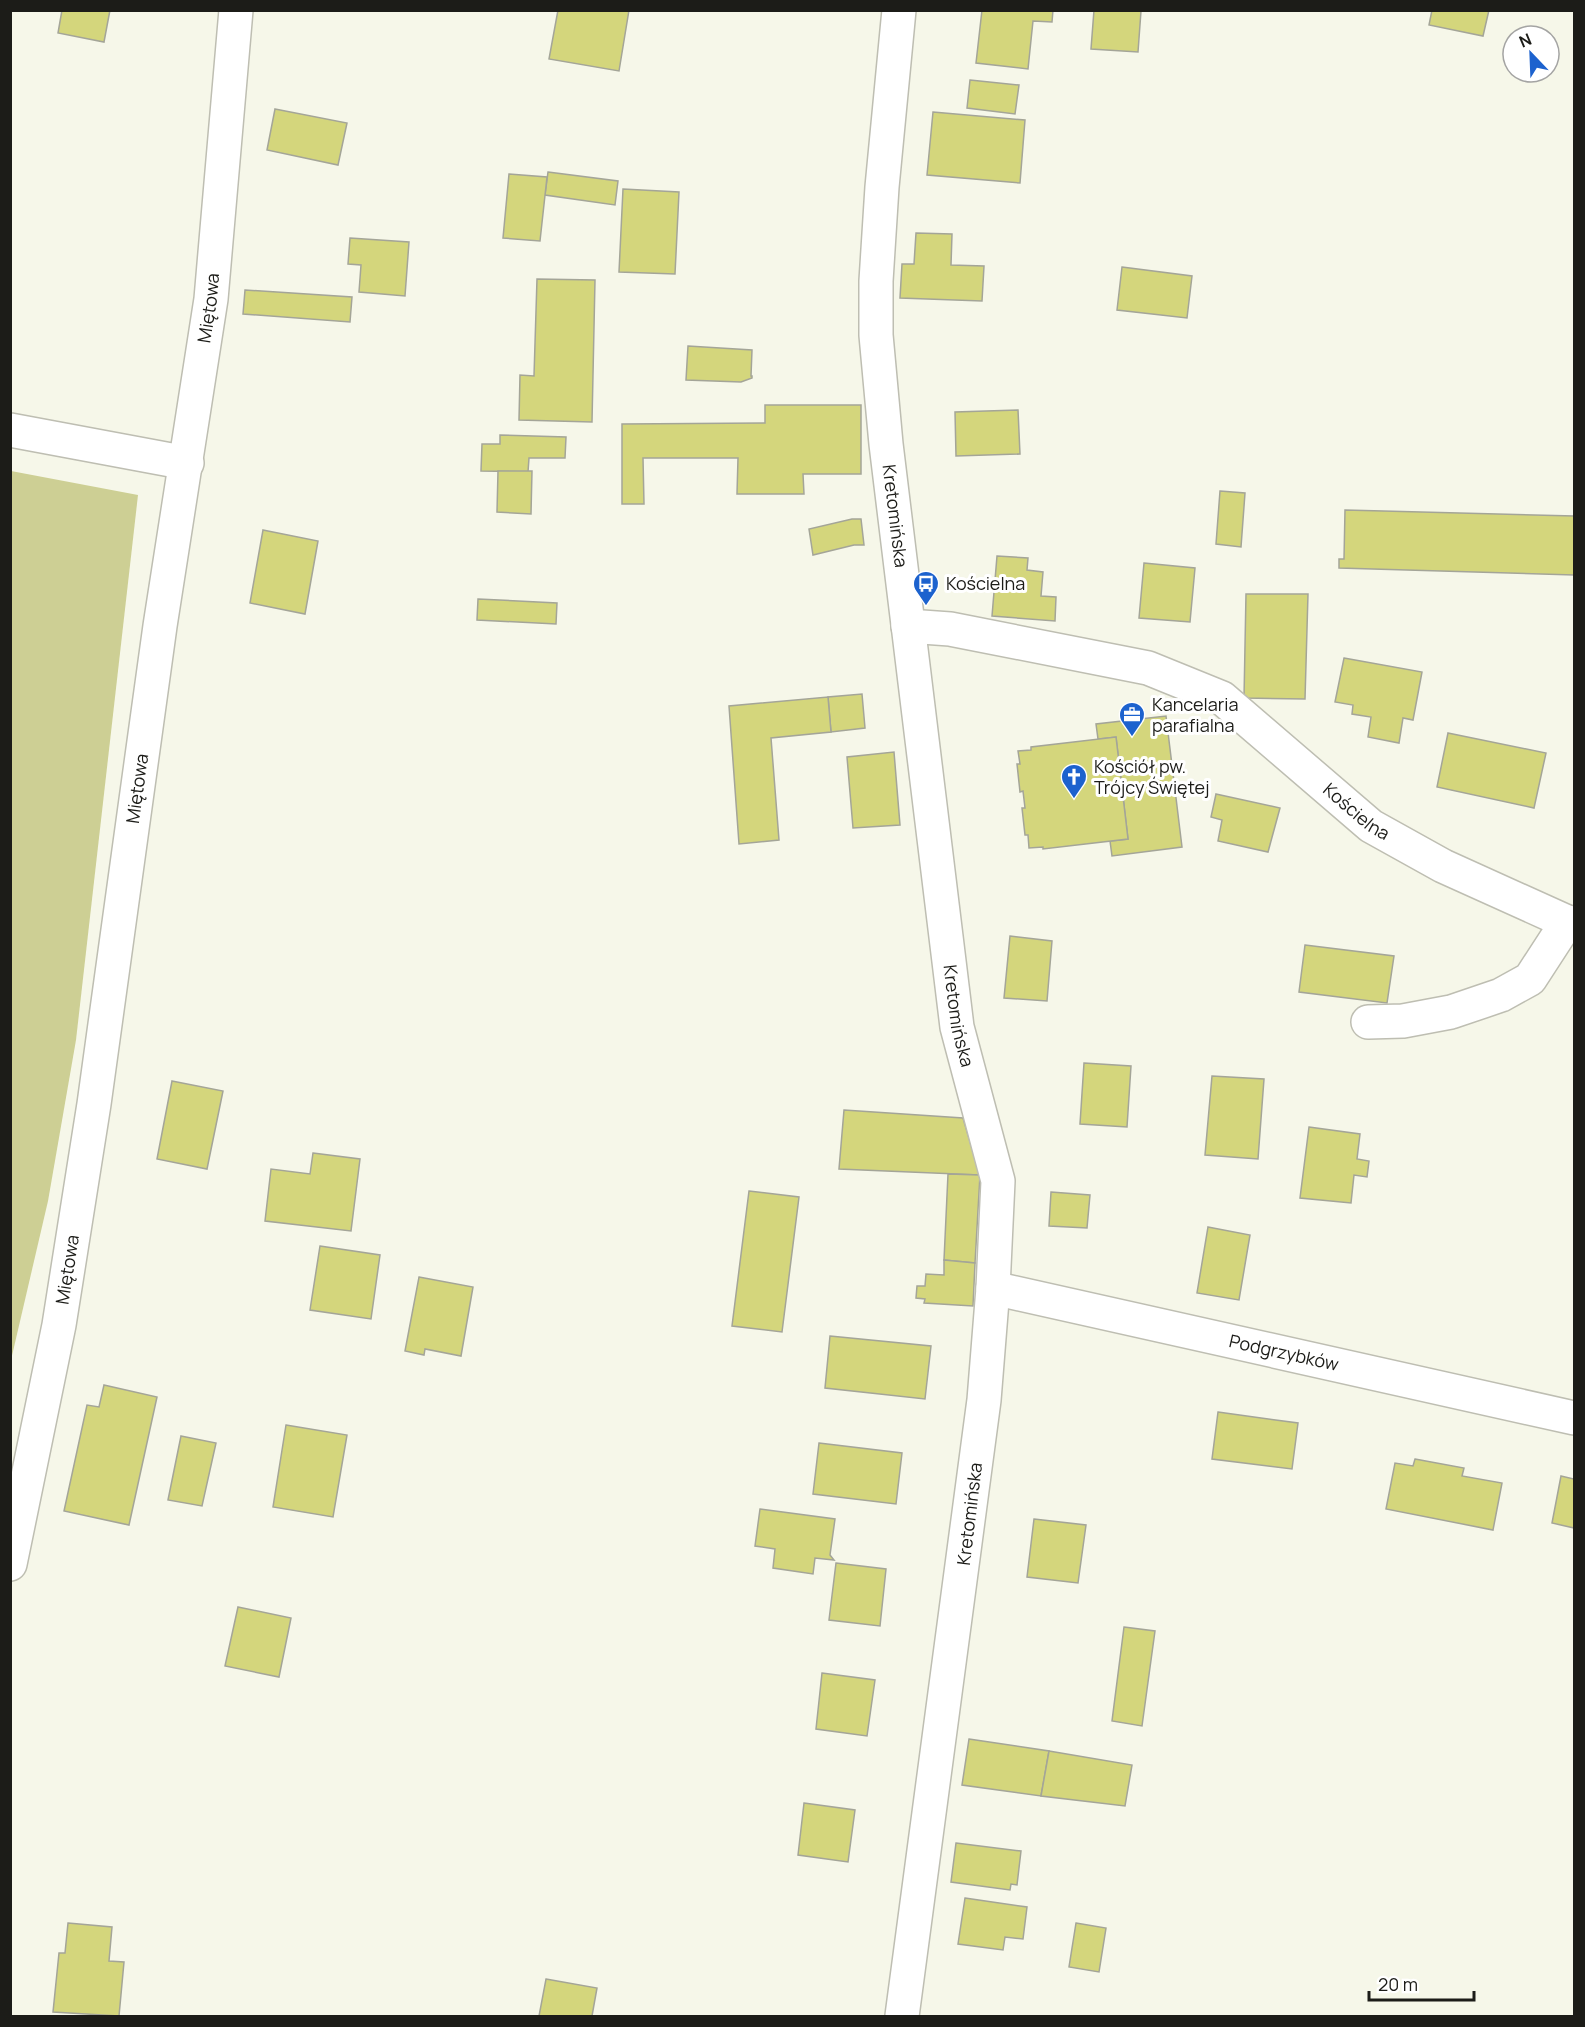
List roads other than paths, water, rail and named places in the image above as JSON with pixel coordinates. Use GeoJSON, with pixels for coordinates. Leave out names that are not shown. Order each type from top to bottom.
{"type":"FeatureCollection","features":[{"type":"Feature","properties":{"kind":"street","name":"Miętowa"},"geometry":{"type":"LineString","coordinates":[[10,1564],[62,1302],[94,1104],[160,626],[212,299],[236,10]]}},
{"type":"Feature","properties":{"kind":"street","name":"Kretomińska"},"geometry":{"type":"LineString","coordinates":[[899,10],[882,187],[876,312],[886,444],[957,1028],[998,1181],[993,1288],[975,1481],[902,2016]]}},
{"type":"Feature","properties":{"kind":"street"},"geometry":{"type":"LineString","coordinates":[[10,430],[187,463]]}},
{"type":"Feature","properties":{"kind":"street","name":"Kościelna"},"geometry":{"type":"LineString","coordinates":[[908,626],[950,629],[1148,668],[1222,698],[1371,826],[1443,866],[1571,922]]}},
{"type":"Feature","properties":{"kind":"street"},"geometry":{"type":"LineString","coordinates":[[1368,1022],[1403,1020],[1451,1012],[1500,995],[1530,980],[1571,922]]}},
{"type":"Feature","properties":{"kind":"street","name":"Podgrzybków"},"geometry":{"type":"LineString","coordinates":[[993,1288],[1575,1418]]}},
{"type":"Feature","properties":{"kind":"place","name":"Kościelna"},"geometry":{"type":"Point","coordinates":[926,607]}},
{"type":"Feature","properties":{"kind":"place","name":"Kancelaria parafialna"},"geometry":{"type":"Point","coordinates":[1132,738]}},
{"type":"Feature","properties":{"kind":"place","name":"Kościół pw. Trójcy Świętej"},"geometry":{"type":"Point","coordinates":[1074,800]}}]}
